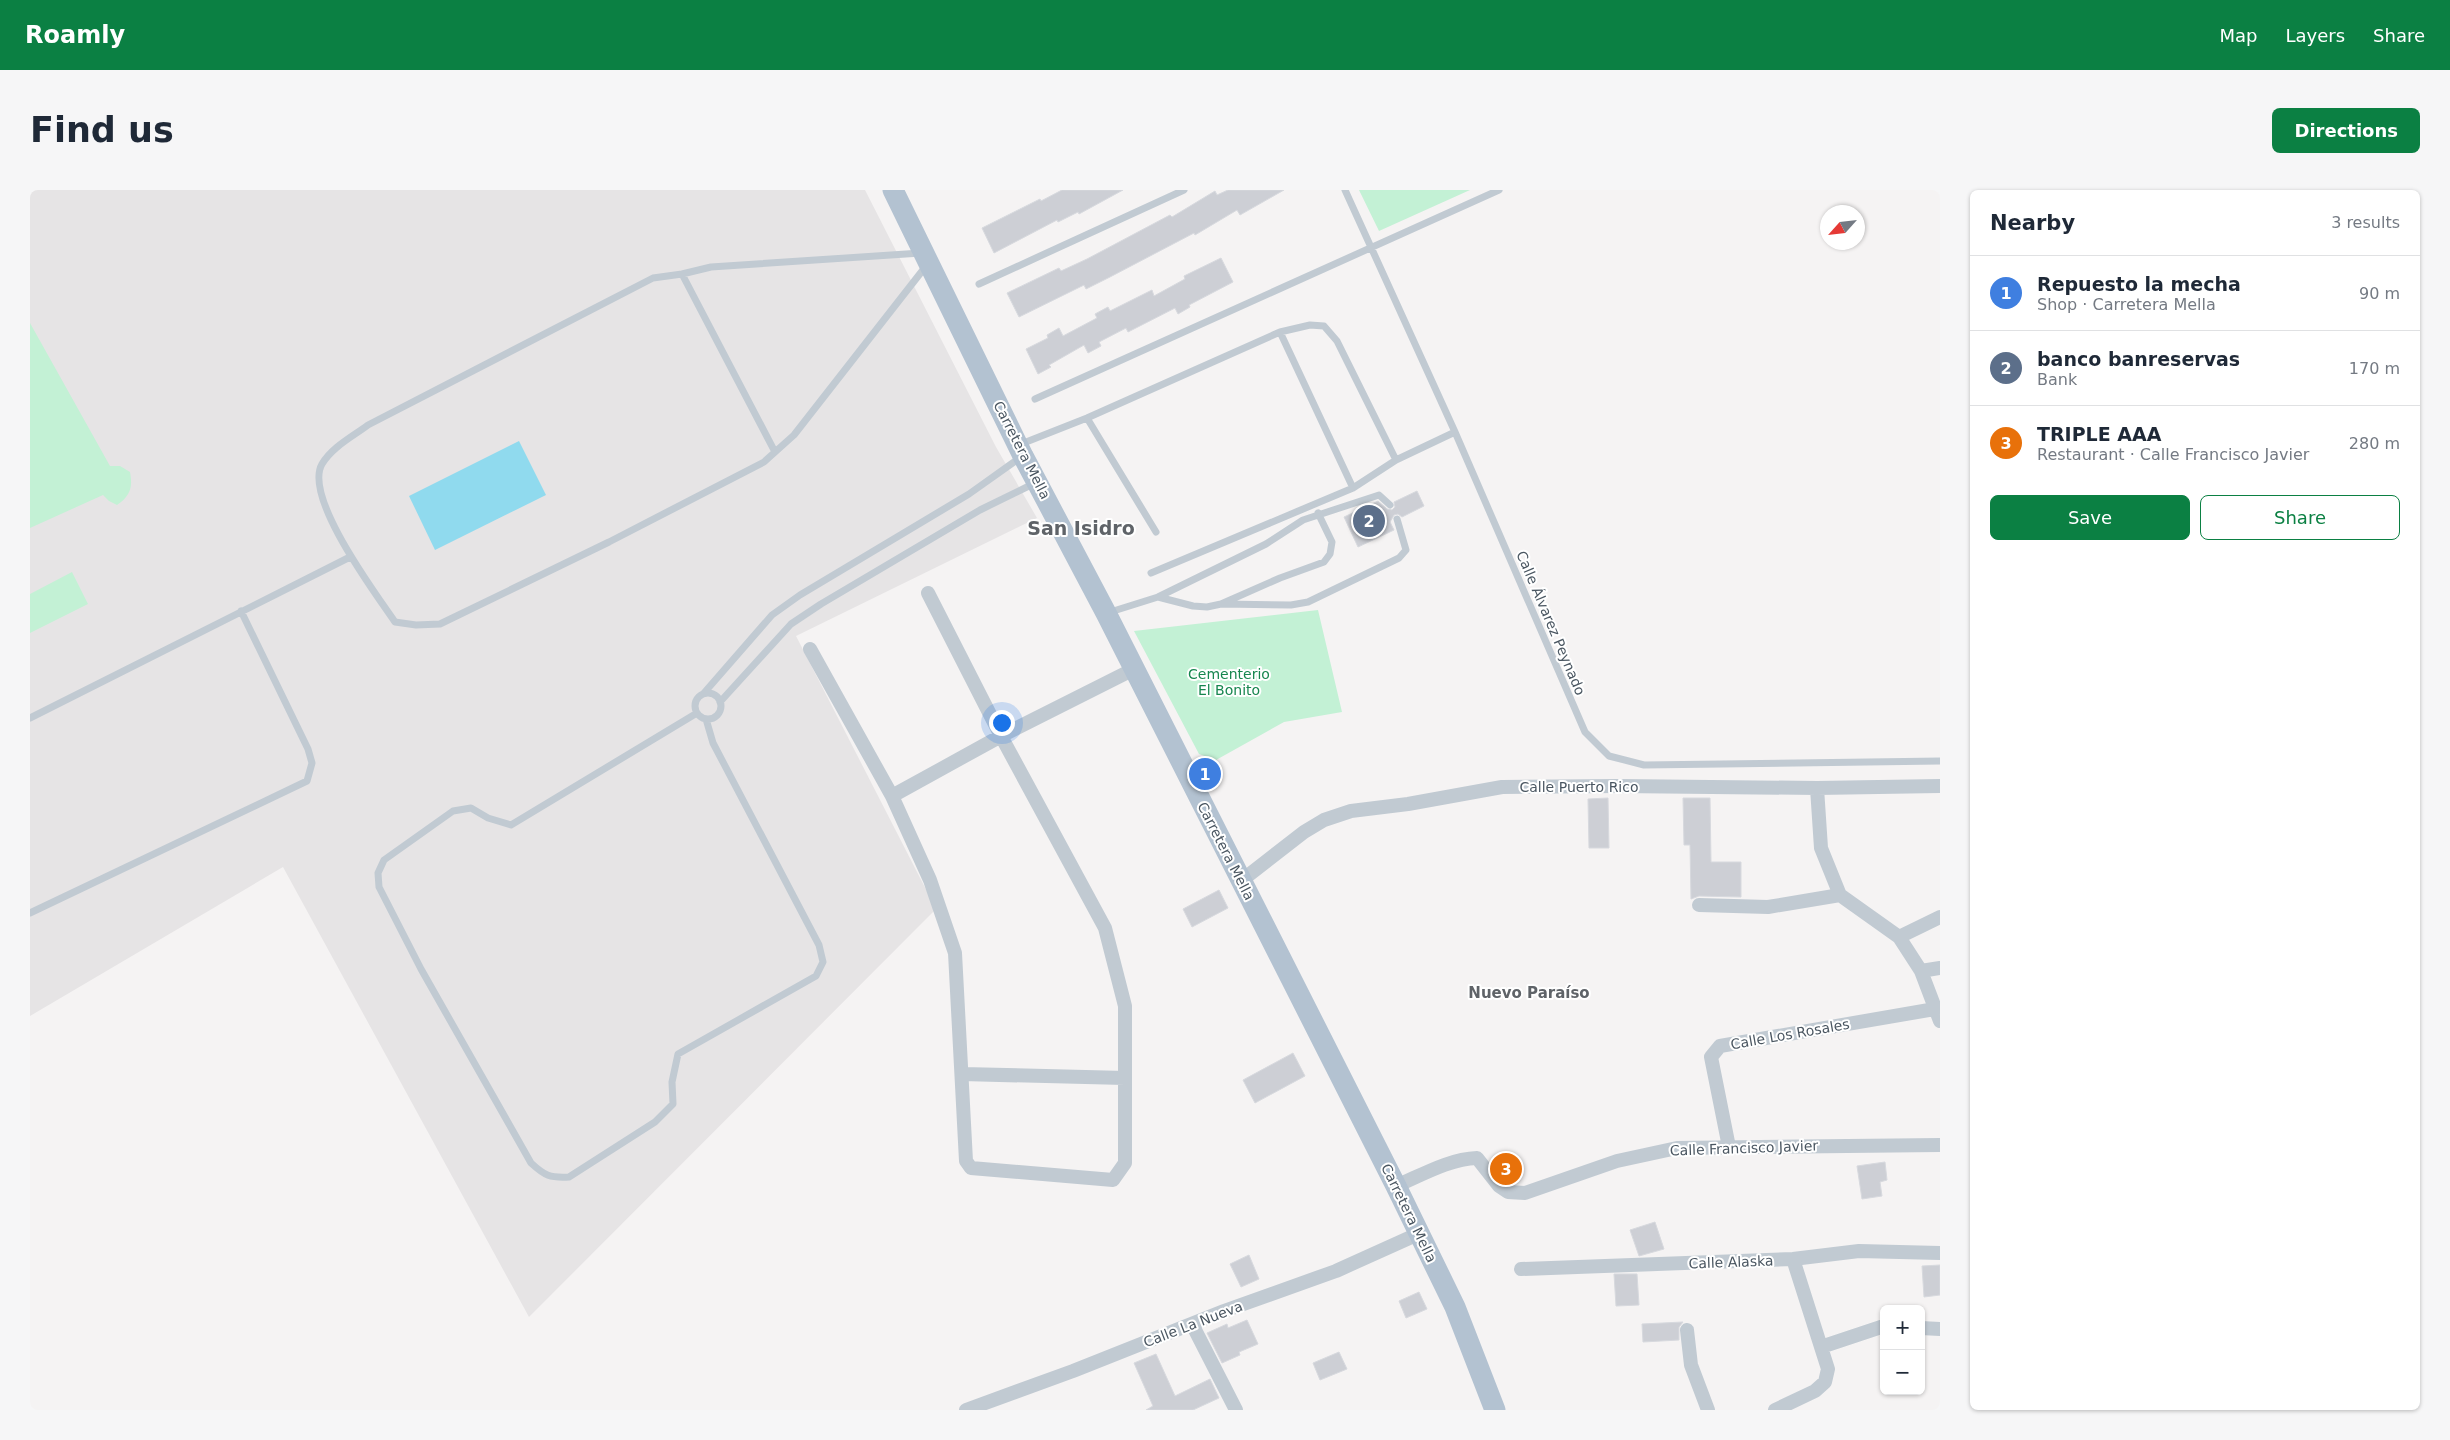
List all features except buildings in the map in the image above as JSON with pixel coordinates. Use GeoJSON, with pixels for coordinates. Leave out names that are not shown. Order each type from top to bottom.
{"type":"FeatureCollection","features":[{"type":"Feature","properties":{"kind":"main road","name":"Carretera Mella"},"geometry":{"type":"LineString","coordinates":[[893,190],[1021,450],[1290,974],[1396,1186],[1455,1307],[1495,1410]]}},
{"type":"Feature","properties":{"kind":"street"},"geometry":{"type":"LineString","coordinates":[[810,649],[892,796],[930,880],[955,953],[966,1161],[971,1168],[1113,1180],[1124,1163],[1125,1006],[1105,928],[1001,736],[928,594]]}},
{"type":"Feature","properties":{"kind":"street"},"geometry":{"type":"LineString","coordinates":[[892,796],[1001,736],[1134,669]]}},
{"type":"Feature","properties":{"kind":"street","name":"Calle Puerto Rico"},"geometry":{"type":"LineString","coordinates":[[1241,881],[1304,832],[1324,820],[1351,811],[1408,804],[1502,787],[1817,788],[1940,786]]}},
{"type":"Feature","properties":{"kind":"street"},"geometry":{"type":"LineString","coordinates":[[1817,788],[1821,848],[1840,895],[1899,937],[1921,971],[1938,1015]]}},
{"type":"Feature","properties":{"kind":"street"},"geometry":{"type":"LineString","coordinates":[[1699,905],[1768,908],[1840,895]]}},
{"type":"Feature","properties":{"kind":"street"},"geometry":{"type":"LineString","coordinates":[[1899,937],[1940,917]]}},
{"type":"Feature","properties":{"kind":"street"},"geometry":{"type":"LineString","coordinates":[[1921,971],[1940,968]]}},
{"type":"Feature","properties":{"kind":"street","name":"Calle Los Rosales"},"geometry":{"type":"LineString","coordinates":[[1728,1146],[1711,1056],[1720,1046],[1938,1015]]}},
{"type":"Feature","properties":{"kind":"street"},"geometry":{"type":"LineString","coordinates":[[962,1074],[1125,1078]]}},
{"type":"Feature","properties":{"kind":"street","name":"Calle Francisco Javier"},"geometry":{"type":"LineString","coordinates":[[1396,1186],[1451,1162],[1466,1158],[1477,1158],[1499,1186],[1508,1192],[1525,1193],[1626,1159],[1677,1148],[1940,1145]]}},
{"type":"Feature","properties":{"kind":"street","name":"Calle La Nueva"},"geometry":{"type":"LineString","coordinates":[[966,1410],[1336,1271],[1418,1234]]}},
{"type":"Feature","properties":{"kind":"street","name":"Calle Alaska"},"geometry":{"type":"LineString","coordinates":[[1521,1269],[1793,1259],[1859,1251],[1940,1253]]}},
{"type":"Feature","properties":{"kind":"street"},"geometry":{"type":"LineString","coordinates":[[1774,1410],[1815,1391],[1825,1382],[1828,1369],[1793,1259]]}},
{"type":"Feature","properties":{"kind":"street"},"geometry":{"type":"LineString","coordinates":[[1192,1324],[1236,1410]]}},
{"type":"Feature","properties":{"kind":"street"},"geometry":{"type":"LineString","coordinates":[[1821,1347],[1880,1327]]}},
{"type":"Feature","properties":{"kind":"street"},"geometry":{"type":"LineString","coordinates":[[1925,1328],[1940,1329]]}},
{"type":"Feature","properties":{"kind":"street"},"geometry":{"type":"LineString","coordinates":[[1687,1330],[1691,1365],[1708,1410]]}},
{"type":"Feature","properties":{"kind":"lane"},"geometry":{"type":"LineString","coordinates":[[979,284],[1184,190]]}},
{"type":"Feature","properties":{"kind":"lane","name":"Calle Álvarez Peynado"},"geometry":{"type":"LineString","coordinates":[[1345,190],[1455,432],[1585,732],[1609,756],[1644,765],[1940,761]]}},
{"type":"Feature","properties":{"kind":"lane"},"geometry":{"type":"LineString","coordinates":[[1035,399],[1499,190]]}},
{"type":"Feature","properties":{"kind":"lane"},"geometry":{"type":"LineString","coordinates":[[927,257],[794,435],[764,462],[609,542],[440,624],[416,625],[395,622],[350,557],[319,491],[320,466],[330,452],[368,425],[653,278],[682,274],[710,267],[927,257]]}},
{"type":"Feature","properties":{"kind":"lane"},"geometry":{"type":"LineString","coordinates":[[682,274],[775,452]]}},
{"type":"Feature","properties":{"kind":"lane"},"geometry":{"type":"LineString","coordinates":[[697,713],[511,825],[488,818],[470,808],[453,811],[384,860],[378,873],[379,887],[421,969],[531,1162],[544,1174],[557,1178],[570,1177],[655,1122],[673,1104],[672,1082],[678,1054],[816,976],[824,962],[819,945],[713,743],[706,719],[697,713],[695,703],[698,697],[704,693],[772,615],[800,595],[969,494],[1021,450],[1087,418],[1280,332],[1310,325],[1324,326],[1337,341],[1396,460]]}},
{"type":"Feature","properties":{"kind":"lane"},"geometry":{"type":"LineString","coordinates":[[1280,332],[1353,488]]}},
{"type":"Feature","properties":{"kind":"lane"},"geometry":{"type":"LineString","coordinates":[[1087,418],[1156,532]]}},
{"type":"Feature","properties":{"kind":"lane"},"geometry":{"type":"LineString","coordinates":[[1151,573],[1353,488],[1396,460],[1455,432]]}},
{"type":"Feature","properties":{"kind":"lane"},"geometry":{"type":"LineString","coordinates":[[706,719],[718,715],[720,702],[728,691],[791,624],[821,604],[980,510],[1038,482]]}},
{"type":"Feature","properties":{"kind":"lane"},"geometry":{"type":"LineString","coordinates":[[1106,613],[1158,597],[1266,544],[1287,528],[1318,513],[1379,496],[1390,504]]}},
{"type":"Feature","properties":{"kind":"lane"},"geometry":{"type":"LineString","coordinates":[[1158,597],[1193,606],[1207,607],[1221,604],[1280,578],[1324,562],[1330,554],[1332,542],[1318,513]]}},
{"type":"Feature","properties":{"kind":"lane"},"geometry":{"type":"LineString","coordinates":[[1221,604],[1291,605],[1308,602],[1399,558],[1406,550],[1397,519]]}},
{"type":"Feature","properties":{"kind":"lane"},"geometry":{"type":"LineString","coordinates":[[30,718],[350,557]]}},
{"type":"Feature","properties":{"kind":"lane"},"geometry":{"type":"LineString","coordinates":[[30,913],[307,781],[312,763],[308,749],[241,611]]}},
{"type":"Feature","properties":{"kind":"lane"},"geometry":{"type":"LineString","coordinates":[[704,693],[717,696],[720,702]]}},
{"type":"Feature","properties":{"kind":"shaded area"},"geometry":{"type":"Polygon","coordinates":[[[30,190],[865,190],[996,447],[1037,518],[796,636],[936,909],[529,1317],[283,867],[30,1016],[30,190]]]}},
{"type":"Feature","properties":{"kind":"green space"},"geometry":{"type":"Polygon","coordinates":[[[1359,190],[1470,190],[1379,231],[1359,190]]]}},
{"type":"Feature","properties":{"kind":"green space"},"geometry":{"type":"Polygon","coordinates":[[[30,323],[110,466],[120,466],[130,472],[131,487],[128,495],[117,505],[103,495],[30,528],[30,323]]]}},
{"type":"Feature","properties":{"kind":"green space"},"geometry":{"type":"Polygon","coordinates":[[[72,572],[88,604],[30,633],[30,594],[72,572]]]}},
{"type":"Feature","properties":{"kind":"green space","name":"Cementerio El Bonito"},"geometry":{"type":"Polygon","coordinates":[[[1318,610],[1342,712],[1284,722],[1216,760],[1199,754],[1134,631],[1318,610]]]}},
{"type":"Feature","properties":{"kind":"water"},"geometry":{"type":"Polygon","coordinates":[[[519,441],[546,495],[435,550],[409,496],[519,441]]]}},
{"type":"Feature","properties":{"kind":"place","name":"banco banreservas"},"geometry":{"type":"Point","coordinates":[1369,521]}},
{"type":"Feature","properties":{"kind":"place","name":"Repuesto la mecha"},"geometry":{"type":"Point","coordinates":[1205,774]}},
{"type":"Feature","properties":{"kind":"place","name":"TRIPLE AAA"},"geometry":{"type":"Point","coordinates":[1506,1169]}},
{"type":"Feature","properties":{"kind":"district","name":"San Isidro"},"geometry":{"type":"Point","coordinates":[1081,528]}},
{"type":"Feature","properties":{"kind":"district","name":"Nuevo Paraíso"},"geometry":{"type":"Point","coordinates":[1529,993]}}]}
